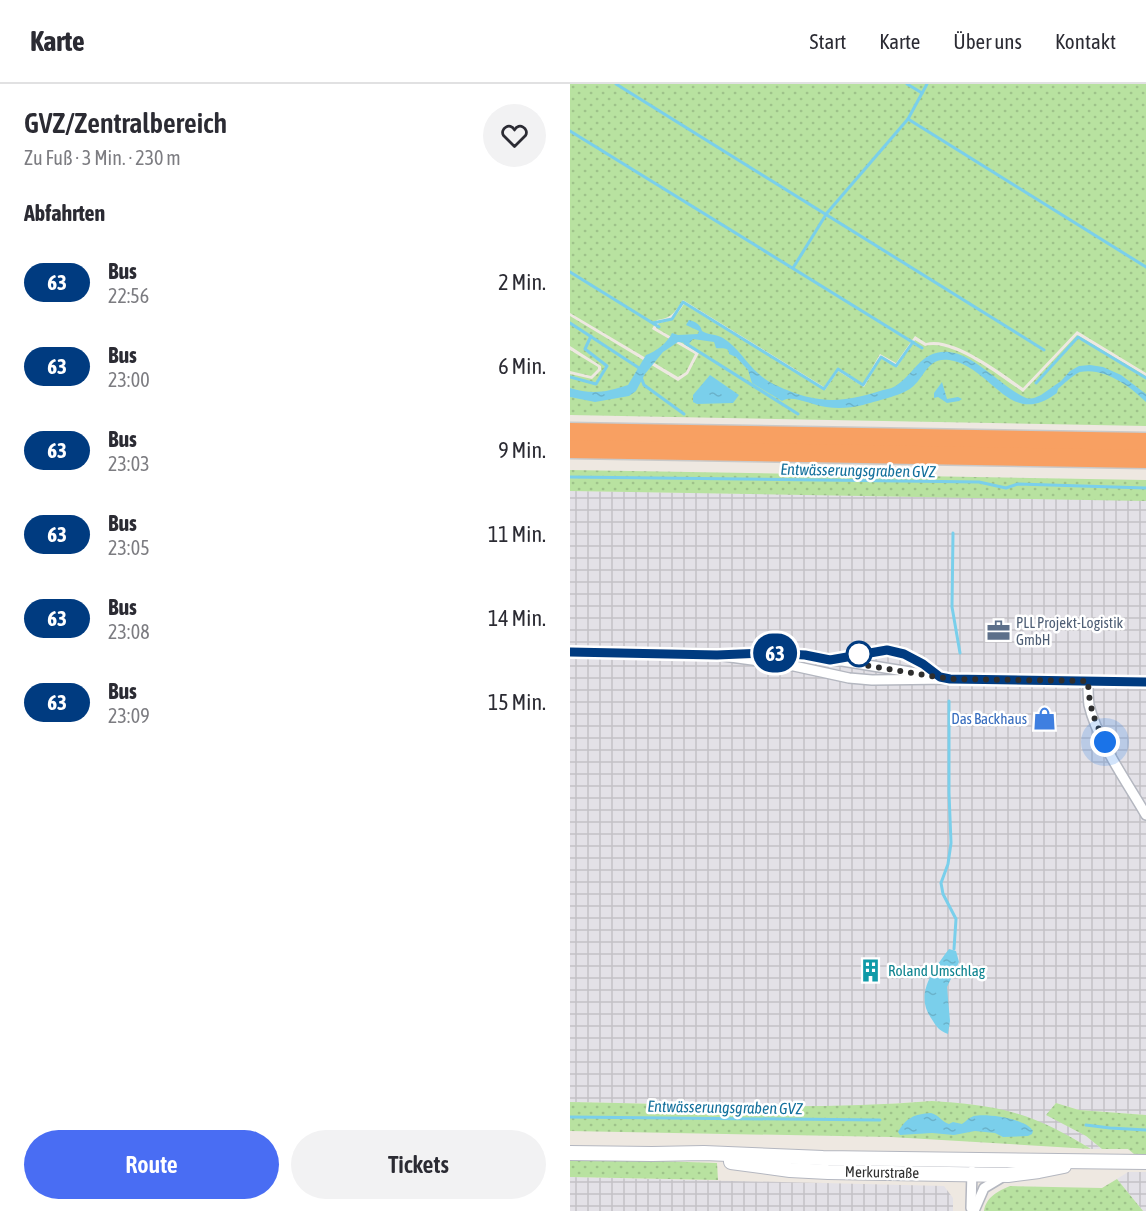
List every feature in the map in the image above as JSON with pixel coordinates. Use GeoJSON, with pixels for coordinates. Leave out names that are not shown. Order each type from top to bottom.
{"type":"FeatureCollection","features":[{"type":"Feature","properties":{"kind":"highway"},"geometry":{"type":"LineString","coordinates":[[570,432],[1146,442]]}},
{"type":"Feature","properties":{"kind":"highway"},"geometry":{"type":"LineString","coordinates":[[570,449],[1146,459]]}},
{"type":"Feature","properties":{"kind":"street"},"geometry":{"type":"LineString","coordinates":[[570,652],[805,655],[950,679]]}},
{"type":"Feature","properties":{"kind":"street"},"geometry":{"type":"LineString","coordinates":[[717,655],[794,666],[849,678],[901,681],[950,679],[1146,682]]}},
{"type":"Feature","properties":{"kind":"street"},"geometry":{"type":"LineString","coordinates":[[1088,681],[1089,702],[1093,718],[1112,757],[1146,815]]}},
{"type":"Feature","properties":{"kind":"street","name":"Merkurstraße"},"geometry":{"type":"LineString","coordinates":[[570,1153],[652,1154],[800,1170],[1111,1161],[1146,1162]]}},
{"type":"Feature","properties":{"kind":"street","name":"Merkurstraße"},"geometry":{"type":"LineString","coordinates":[[972,1166],[1008,1175],[1111,1161]]}},
{"type":"Feature","properties":{"kind":"street"},"geometry":{"type":"LineString","coordinates":[[972,1166],[973,1211]]}},
{"type":"Feature","properties":{"kind":"street"},"geometry":{"type":"LineString","coordinates":[[973,1211],[984,1188],[1008,1175]]}},
{"type":"Feature","properties":{"kind":"shaded area"},"geometry":{"type":"Polygon","coordinates":[[[570,491],[1146,500],[1146,1115],[1079,1110],[1056,1103],[1047,1115],[1086,1136],[1102,1149],[1091,1149],[1071,1137],[976,1105],[932,1101],[823,1107],[570,1102],[570,491]]]}},
{"type":"Feature","properties":{"kind":"shaded area"},"geometry":{"type":"Polygon","coordinates":[[[1128,1172],[1146,1172],[1146,1211],[1143,1211],[1117,1179],[1128,1172]]]}},
{"type":"Feature","properties":{"kind":"shaded area"},"geometry":{"type":"Polygon","coordinates":[[[570,1177],[944,1186],[953,1198],[953,1211],[570,1211],[570,1177]]]}},
{"type":"Feature","properties":{"kind":"green space"},"geometry":{"type":"Polygon","coordinates":[[[570,84],[1146,84],[1146,373],[1077,331],[1023,388],[963,350],[937,342],[926,343],[915,336],[896,363],[880,354],[863,384],[838,368],[824,387],[683,300],[673,314],[657,320],[652,329],[695,354],[686,372],[678,377],[570,313],[570,84]]]}},
{"type":"Feature","properties":{"kind":"green space"},"geometry":{"type":"Polygon","coordinates":[[[684,304],[825,390],[838,371],[864,387],[881,358],[897,367],[915,340],[925,346],[936,345],[962,353],[1023,392],[1077,335],[1146,376],[1146,426],[570,415],[570,374],[592,379],[601,370],[601,366],[570,346],[570,316],[678,381],[688,374],[699,353],[656,328],[659,323],[674,317],[684,304]]]}},
{"type":"Feature","properties":{"kind":"green space"},"geometry":{"type":"Polygon","coordinates":[[[570,350],[598,369],[591,376],[570,371],[570,350]]]}},
{"type":"Feature","properties":{"kind":"green space"},"geometry":{"type":"Polygon","coordinates":[[[570,470],[1146,480],[1146,501],[570,491],[570,470]]]}},
{"type":"Feature","properties":{"kind":"green space"},"geometry":{"type":"Polygon","coordinates":[[[932,1101],[984,1106],[1015,1113],[1054,1128],[1091,1149],[891,1137],[570,1131],[570,1102],[841,1106],[932,1101]]]}},
{"type":"Feature","properties":{"kind":"green space"},"geometry":{"type":"Polygon","coordinates":[[[1056,1103],[1079,1110],[1146,1115],[1146,1157],[1135,1157],[1128,1149],[1102,1149],[1086,1136],[1046,1115],[1056,1103]]]}},
{"type":"Feature","properties":{"kind":"green space"},"geometry":{"type":"Polygon","coordinates":[[[570,1158],[717,1163],[718,1180],[570,1177],[570,1158]]]}},
{"type":"Feature","properties":{"kind":"green space"},"geometry":{"type":"Polygon","coordinates":[[[1117,1179],[1143,1211],[984,1211],[990,1198],[1010,1186],[1102,1188],[1117,1179]]]}},
{"type":"Feature","properties":{"kind":"water"},"geometry":{"type":"Polygon","coordinates":[[[689,320],[697,324],[702,331],[728,342],[738,350],[754,370],[768,381],[811,398],[844,399],[891,388],[904,380],[925,358],[940,352],[949,352],[968,358],[1026,398],[1041,395],[1061,381],[1070,371],[1079,366],[1090,365],[1103,367],[1121,375],[1146,394],[1146,402],[1116,379],[1089,371],[1078,373],[1058,389],[1057,393],[1041,402],[1027,404],[1015,401],[1003,394],[968,367],[945,360],[932,364],[907,391],[863,405],[835,408],[792,399],[782,401],[752,383],[748,370],[736,357],[729,354],[728,350],[716,348],[714,342],[693,339],[688,345],[678,342],[663,352],[645,374],[636,391],[629,396],[595,402],[570,397],[570,388],[599,392],[628,385],[646,355],[654,352],[668,340],[672,333],[698,334],[699,331],[686,325],[689,320]]]}},
{"type":"Feature","properties":{"kind":"water"},"geometry":{"type":"Polygon","coordinates":[[[710,375],[739,395],[733,403],[697,404],[693,402],[693,395],[710,375]]]}},
{"type":"Feature","properties":{"kind":"water"},"geometry":{"type":"Polygon","coordinates":[[[942,382],[947,399],[958,397],[962,399],[947,403],[938,397],[934,398],[934,393],[942,382]]]}},
{"type":"Feature","properties":{"kind":"water"},"geometry":{"type":"Polygon","coordinates":[[[949,949],[956,951],[959,962],[947,987],[950,1021],[948,1034],[940,1030],[926,1009],[925,991],[932,973],[949,949]]]}},
{"type":"Feature","properties":{"kind":"water"},"geometry":{"type":"Polygon","coordinates":[[[931,1113],[949,1124],[953,1122],[962,1124],[980,1115],[997,1116],[1023,1123],[1033,1131],[1028,1136],[1003,1137],[995,1133],[975,1131],[954,1135],[932,1133],[900,1135],[898,1132],[911,1118],[931,1113]]]}},
{"type":"Feature","properties":{"kind":"waterway"},"geometry":{"type":"LineString","coordinates":[[616,84],[1044,350]]}},
{"type":"Feature","properties":{"kind":"waterway"},"geometry":{"type":"LineString","coordinates":[[907,84],[922,93]]}},
{"type":"Feature","properties":{"kind":"waterway"},"geometry":{"type":"LineString","coordinates":[[793,268],[827,213],[908,119],[927,84]]}},
{"type":"Feature","properties":{"kind":"waterway"},"geometry":{"type":"LineString","coordinates":[[908,119],[1146,267]]}},
{"type":"Feature","properties":{"kind":"waterway"},"geometry":{"type":"LineString","coordinates":[[570,131],[922,348]]}},
{"type":"Feature","properties":{"kind":"waterway"},"geometry":{"type":"LineString","coordinates":[[570,272],[659,327]]}},
{"type":"Feature","properties":{"kind":"waterway"},"geometry":{"type":"LineString","coordinates":[[653,323],[672,319],[683,302],[824,389],[838,369],[863,385],[881,357],[896,366],[913,342]]}},
{"type":"Feature","properties":{"kind":"waterway"},"geometry":{"type":"LineString","coordinates":[[570,323],[639,368]]}},
{"type":"Feature","properties":{"kind":"waterway"},"geometry":{"type":"LineString","coordinates":[[570,377],[596,384],[607,366],[585,349],[591,336]]}},
{"type":"Feature","properties":{"kind":"waterway"},"geometry":{"type":"LineString","coordinates":[[1036,383],[1078,337],[1146,378]]}},
{"type":"Feature","properties":{"kind":"waterway"},"geometry":{"type":"LineString","coordinates":[[685,343],[798,414]]}},
{"type":"Feature","properties":{"kind":"waterway"},"geometry":{"type":"LineString","coordinates":[[641,377],[644,385],[684,414]]}},
{"type":"Feature","properties":{"kind":"waterway","name":"Entwässerungsgraben GVZ"},"geometry":{"type":"LineString","coordinates":[[570,477],[979,482],[1006,488],[1018,484],[1146,488]]}},
{"type":"Feature","properties":{"kind":"waterway"},"geometry":{"type":"LineString","coordinates":[[953,533],[952,607],[960,653]]}},
{"type":"Feature","properties":{"kind":"waterway"},"geometry":{"type":"LineString","coordinates":[[949,701],[951,843],[948,864],[941,883],[943,894],[956,919],[954,949]]}},
{"type":"Feature","properties":{"kind":"waterway","name":"Entwässerungsgraben GVZ"},"geometry":{"type":"LineString","coordinates":[[570,1117],[880,1120]]}},
{"type":"Feature","properties":{"kind":"waterway","name":"Entwässerungsgraben GVZ"},"geometry":{"type":"LineString","coordinates":[[1086,1125],[1146,1130]]}},
{"type":"Feature","properties":{"kind":"bus line","name":"63"},"geometry":{"type":"LineString","coordinates":[[570,652],[717,655],[767,653],[805,655],[830,660],[887,650],[904,654],[923,664],[940,677],[950,679],[1146,682]]}},
{"type":"Feature","properties":{"kind":"place","name":"PLL Projekt-Logistik GmbH"},"geometry":{"type":"Point","coordinates":[998,631]}},
{"type":"Feature","properties":{"kind":"place","name":"Das Backhaus"},"geometry":{"type":"Point","coordinates":[1045,718]}},
{"type":"Feature","properties":{"kind":"place","name":"Roland Umschlag"},"geometry":{"type":"Point","coordinates":[870,970]}},
{"type":"Feature","properties":{"kind":"route"},"geometry":{"type":"LineString","coordinates":[[859,654],[857,664],[950,679],[1088,681],[1089,702],[1093,718],[1105,742]]}}]}
